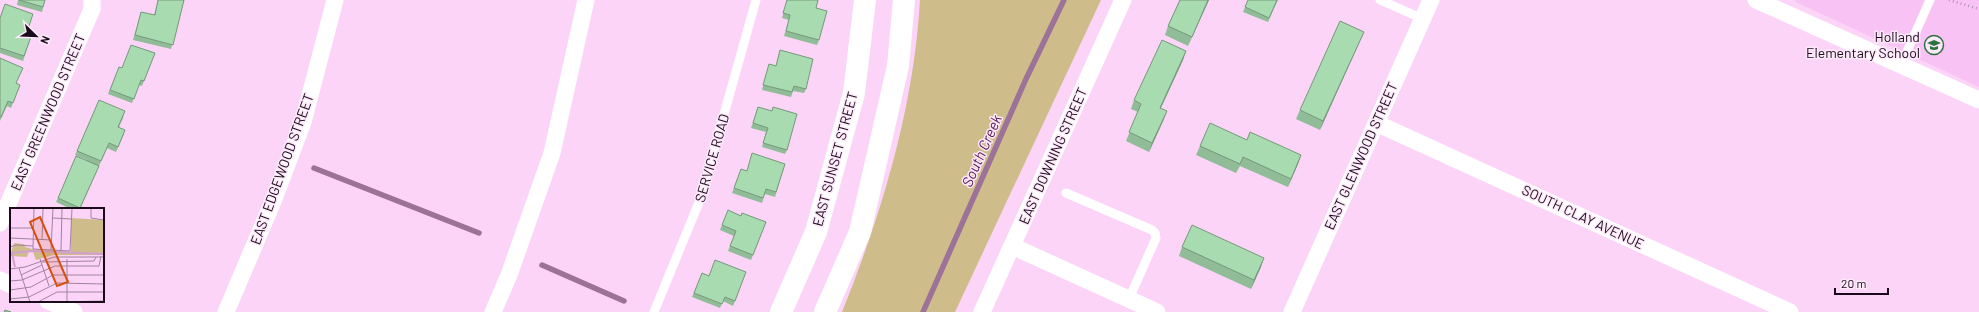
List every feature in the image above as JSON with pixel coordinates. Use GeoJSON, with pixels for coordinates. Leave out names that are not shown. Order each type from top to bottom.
{"type":"FeatureCollection","features":[{"type":"Feature","properties":{"kind":"main road","name":"EAST SUNSET STREET"},"geometry":{"type":"LineString","coordinates":[[781,312],[816,232],[854,93],[865,0]]}},
{"type":"Feature","properties":{"kind":"main road"},"geometry":{"type":"LineString","coordinates":[[825,312],[860,232],[898,66],[904,0]]}},
{"type":"Feature","properties":{"kind":"street","name":"EAST GREENWOOD STREET"},"geometry":{"type":"LineString","coordinates":[[0,223],[92,9],[92,0]]}},
{"type":"Feature","properties":{"kind":"street","name":"EAST EDGEWOOD STREET"},"geometry":{"type":"LineString","coordinates":[[226,312],[274,200],[303,122],[336,0]]}},
{"type":"Feature","properties":{"kind":"street"},"geometry":{"type":"LineString","coordinates":[[493,312],[509,275],[552,153],[586,0]]}},
{"type":"Feature","properties":{"kind":"street","name":"EAST DOWNING STREET"},"geometry":{"type":"LineString","coordinates":[[982,312],[1123,0]]}},
{"type":"Feature","properties":{"kind":"street","name":"EAST GLENWOOD STREET"},"geometry":{"type":"LineString","coordinates":[[1292,312],[1431,0]]}},
{"type":"Feature","properties":{"kind":"street"},"geometry":{"type":"LineString","coordinates":[[1766,2],[1979,100]]}},
{"type":"Feature","properties":{"kind":"street","name":"SOUTH CLAY AVENUE"},"geometry":{"type":"LineString","coordinates":[[1376,123],[1790,312]]}},
{"type":"Feature","properties":{"kind":"street"},"geometry":{"type":"LineString","coordinates":[[1012,246],[1157,312]]}},
{"type":"Feature","properties":{"kind":"street"},"geometry":{"type":"LineString","coordinates":[[0,280],[10,285]]}},
{"type":"Feature","properties":{"kind":"street"},"geometry":{"type":"LineString","coordinates":[[50,302],[74,312]]}},
{"type":"Feature","properties":{"kind":"lane","name":"SERVICE ROAD"},"geometry":{"type":"LineString","coordinates":[[654,312],[700,200],[756,0]]}},
{"type":"Feature","properties":{"kind":"lane"},"geometry":{"type":"LineString","coordinates":[[1380,0],[1423,19]]}},
{"type":"Feature","properties":{"kind":"lane"},"geometry":{"type":"LineString","coordinates":[[1901,65],[1930,0]]}},
{"type":"Feature","properties":{"kind":"lane"},"geometry":{"type":"LineString","coordinates":[[1066,193],[1152,230],[1155,233],[1156,238],[1129,299]]}},
{"type":"Feature","properties":{"kind":"path"},"geometry":{"type":"LineString","coordinates":[[1949,0],[1979,9]]}},
{"type":"Feature","properties":{"kind":"shaded area"},"geometry":{"type":"Polygon","coordinates":[[[920,0],[1101,0],[955,312],[842,312],[870,237],[894,159],[911,80],[917,40],[920,0]]]}},
{"type":"Feature","properties":{"kind":"shaded area","name":"Holland Elementary School"},"geometry":{"type":"Polygon","coordinates":[[[1794,0],[1979,0],[1979,87],[1798,3],[1794,0]]]}},
{"type":"Feature","properties":{"kind":"building"},"geometry":{"type":"Polygon","coordinates":[[[19,0],[45,0],[43,7],[19,0]]]}},
{"type":"Feature","properties":{"kind":"building"},"geometry":{"type":"Polygon","coordinates":[[[158,0],[184,0],[173,45],[135,35],[141,12],[155,15],[158,0]]]}},
{"type":"Feature","properties":{"kind":"building"},"geometry":{"type":"Polygon","coordinates":[[[787,0],[818,0],[816,8],[827,11],[819,40],[786,31],[790,15],[783,13],[787,0]]]}},
{"type":"Feature","properties":{"kind":"building"},"geometry":{"type":"Polygon","coordinates":[[[1180,0],[1208,0],[1192,37],[1168,26],[1180,0]]]}},
{"type":"Feature","properties":{"kind":"building"},"geometry":{"type":"Polygon","coordinates":[[[1248,0],[1277,0],[1269,18],[1245,7],[1248,0]]]}},
{"type":"Feature","properties":{"kind":"building"},"geometry":{"type":"Polygon","coordinates":[[[5,4],[33,14],[27,32],[32,34],[24,56],[0,48],[0,18],[5,4]]]}},
{"type":"Feature","properties":{"kind":"building"},"geometry":{"type":"Polygon","coordinates":[[[1340,21],[1364,32],[1323,121],[1300,110],[1340,21]]]}},
{"type":"Feature","properties":{"kind":"building"},"geometry":{"type":"Polygon","coordinates":[[[1162,40],[1186,51],[1160,108],[1167,111],[1152,143],[1129,132],[1141,104],[1134,100],[1162,40]]]}},
{"type":"Feature","properties":{"kind":"building"},"geometry":{"type":"Polygon","coordinates":[[[131,45],[155,53],[144,81],[141,80],[134,99],[110,90],[119,67],[122,68],[131,45]]]}},
{"type":"Feature","properties":{"kind":"building"},"geometry":{"type":"Polygon","coordinates":[[[780,50],[813,59],[806,89],[794,86],[792,92],[763,85],[769,64],[776,66],[780,50]]]}},
{"type":"Feature","properties":{"kind":"building"},"geometry":{"type":"Polygon","coordinates":[[[0,58],[23,68],[16,83],[20,85],[13,103],[8,101],[1,117],[0,117],[0,58]]]}},
{"type":"Feature","properties":{"kind":"building"},"geometry":{"type":"Polygon","coordinates":[[[99,100],[125,111],[118,127],[125,130],[118,147],[109,143],[101,161],[77,151],[99,100]]]}},
{"type":"Feature","properties":{"kind":"building"},"geometry":{"type":"Polygon","coordinates":[[[758,107],[772,111],[773,107],[797,114],[787,150],[763,143],[768,128],[753,123],[758,107]]]}},
{"type":"Feature","properties":{"kind":"building"},"geometry":{"type":"Polygon","coordinates":[[[1210,123],[1247,140],[1250,132],[1301,155],[1291,179],[1243,157],[1240,164],[1200,146],[1210,123]]]}},
{"type":"Feature","properties":{"kind":"building"},"geometry":{"type":"Polygon","coordinates":[[[752,153],[785,164],[776,192],[766,189],[763,198],[734,188],[741,169],[747,171],[752,153]]]}},
{"type":"Feature","properties":{"kind":"building"},"geometry":{"type":"Polygon","coordinates":[[[76,156],[99,166],[80,208],[58,198],[76,156]]]}},
{"type":"Feature","properties":{"kind":"building"},"geometry":{"type":"Polygon","coordinates":[[[728,210],[741,216],[742,213],[766,222],[753,255],[730,246],[736,231],[722,225],[728,210]]]}},
{"type":"Feature","properties":{"kind":"building"},"geometry":{"type":"Polygon","coordinates":[[[1192,225],[1264,258],[1254,280],[1182,247],[1192,225]]]}},
{"type":"Feature","properties":{"kind":"building"},"geometry":{"type":"Polygon","coordinates":[[[715,260],[746,272],[735,301],[725,297],[722,304],[694,293],[702,273],[709,276],[715,260]]]}},
{"type":"Feature","properties":{"kind":"waterway","name":"South Creek"},"geometry":{"type":"LineString","coordinates":[[923,312],[1026,79],[1064,0]]}},
{"type":"Feature","properties":{"kind":"waterway"},"geometry":{"type":"LineString","coordinates":[[314,168],[479,233]]}},
{"type":"Feature","properties":{"kind":"waterway"},"geometry":{"type":"LineString","coordinates":[[542,265],[624,301]]}},
{"type":"Feature","properties":{"kind":"place","name":"Holland Elementary School"},"geometry":{"type":"Point","coordinates":[1934,45]}}]}
